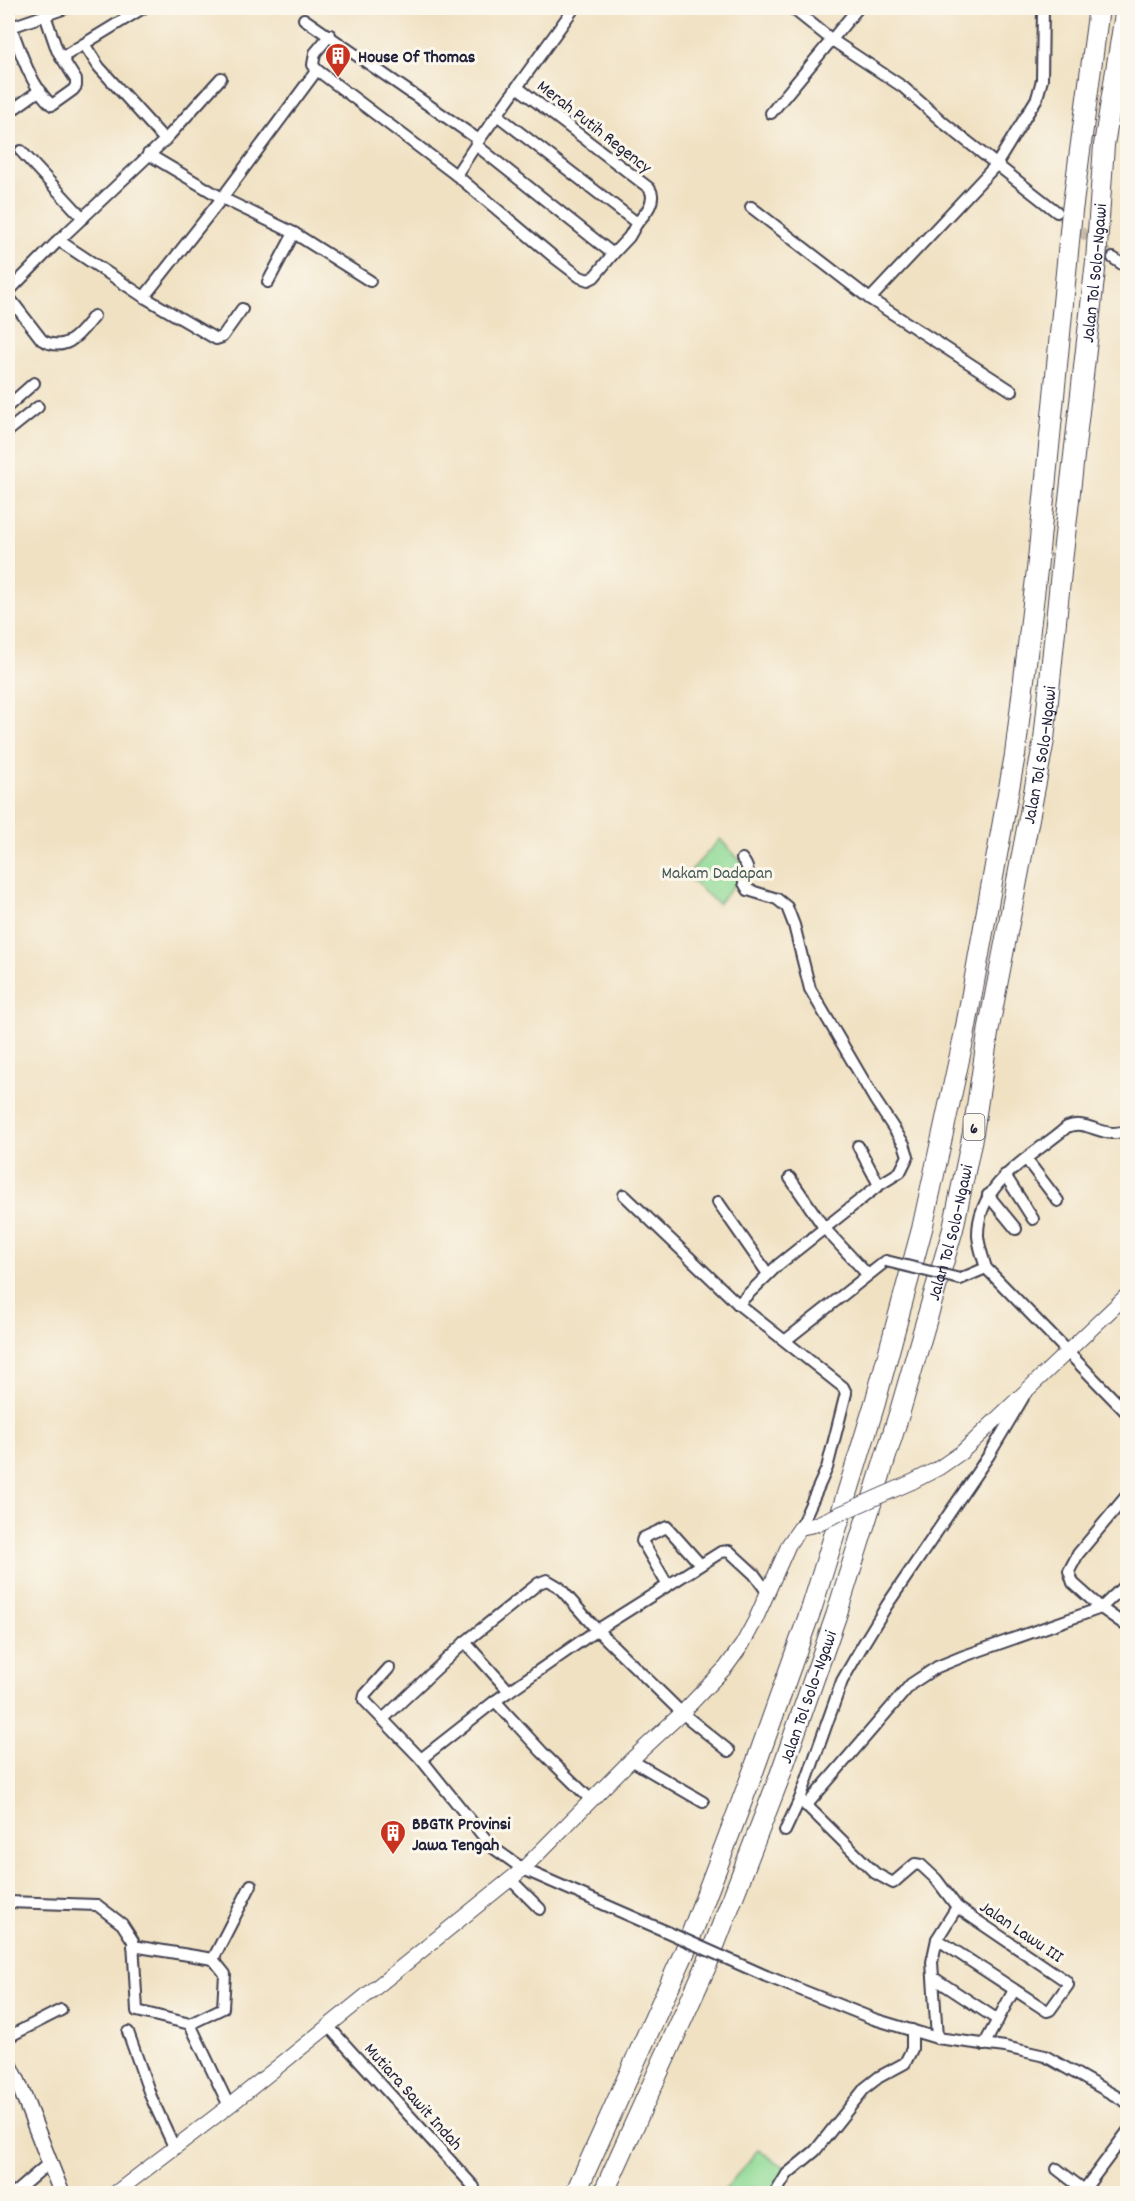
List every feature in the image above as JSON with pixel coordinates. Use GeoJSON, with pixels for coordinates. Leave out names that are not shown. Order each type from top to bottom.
{"type":"FeatureCollection","features":[{"type":"Feature","properties":{"kind":"highway","name":"Jalan Tol Solo–Ngawi"},"geometry":{"type":"LineString","coordinates":[[575,2193],[685,1951],[753,1772],[812,1607],[875,1403],[922,1229],[965,1032],[1015,755],[1050,453],[1072,211],[1099,8]]}},
{"type":"Feature","properties":{"kind":"highway","name":"Jalan Tol Solo–Ngawi"},"geometry":{"type":"LineString","coordinates":[[603,2193],[707,1964],[778,1781],[836,1617],[900,1411],[953,1229],[973,1134],[993,1004],[1044,740],[1096,261],[1104,145],[1126,8]]}},
{"type":"Feature","properties":{"kind":"main road"},"geometry":{"type":"LineString","coordinates":[[8,2061],[62,2193]]}},
{"type":"Feature","properties":{"kind":"street"},"geometry":{"type":"LineString","coordinates":[[45,15],[61,58],[76,80],[76,86],[55,104],[50,103],[40,90],[9,23],[66,8]]}},
{"type":"Feature","properties":{"kind":"street"},"geometry":{"type":"LineString","coordinates":[[61,58],[143,8]]}},
{"type":"Feature","properties":{"kind":"street"},"geometry":{"type":"LineString","coordinates":[[456,175],[496,115],[574,8]]}},
{"type":"Feature","properties":{"kind":"street"},"geometry":{"type":"LineString","coordinates":[[792,8],[832,40],[903,87],[945,124],[1057,212]]}},
{"type":"Feature","properties":{"kind":"street"},"geometry":{"type":"LineString","coordinates":[[771,113],[858,8]]}},
{"type":"Feature","properties":{"kind":"street"},"geometry":{"type":"LineString","coordinates":[[870,299],[996,165],[1041,89],[1043,8]]}},
{"type":"Feature","properties":{"kind":"street"},"geometry":{"type":"LineString","coordinates":[[304,19],[330,35],[478,143],[613,254]]}},
{"type":"Feature","properties":{"kind":"street"},"geometry":{"type":"LineString","coordinates":[[144,297],[222,198],[317,70],[313,65],[315,53],[330,35]]}},
{"type":"Feature","properties":{"kind":"street"},"geometry":{"type":"LineString","coordinates":[[84,44],[99,67],[165,140]]}},
{"type":"Feature","properties":{"kind":"street","name":"Merah Putih Regency"},"geometry":{"type":"LineString","coordinates":[[317,70],[456,175],[555,258],[580,277],[588,280],[594,277],[629,237],[653,200],[653,193],[517,87]]}},
{"type":"Feature","properties":{"kind":"street"},"geometry":{"type":"LineString","coordinates":[[94,316],[74,340],[66,344],[47,343],[42,340],[8,294],[58,240],[165,140],[221,78]]}},
{"type":"Feature","properties":{"kind":"street"},"geometry":{"type":"LineString","coordinates":[[8,113],[40,90]]}},
{"type":"Feature","properties":{"kind":"street"},"geometry":{"type":"LineString","coordinates":[[496,115],[637,223]]}},
{"type":"Feature","properties":{"kind":"street"},"geometry":{"type":"LineString","coordinates":[[21,151],[83,218]]}},
{"type":"Feature","properties":{"kind":"street"},"geometry":{"type":"LineString","coordinates":[[148,154],[222,198],[294,233],[370,281]]}},
{"type":"Feature","properties":{"kind":"street"},"geometry":{"type":"LineString","coordinates":[[751,207],[870,299],[1012,391]]}},
{"type":"Feature","properties":{"kind":"street"},"geometry":{"type":"LineString","coordinates":[[268,282],[294,233]]}},
{"type":"Feature","properties":{"kind":"street"},"geometry":{"type":"LineString","coordinates":[[58,240],[144,297],[216,339],[222,337],[242,309]]}},
{"type":"Feature","properties":{"kind":"street"},"geometry":{"type":"LineString","coordinates":[[1113,258],[1126,265]]}},
{"type":"Feature","properties":{"kind":"street"},"geometry":{"type":"LineString","coordinates":[[8,406],[34,383]]}},
{"type":"Feature","properties":{"kind":"street"},"geometry":{"type":"LineString","coordinates":[[8,431],[38,407]]}},
{"type":"Feature","properties":{"kind":"street"},"geometry":{"type":"LineString","coordinates":[[738,1304],[768,1274],[879,1185],[900,1172],[906,1162],[907,1151],[810,989],[794,925],[787,907],[777,899],[748,890],[744,883],[749,871],[742,859]]}},
{"type":"Feature","properties":{"kind":"street"},"geometry":{"type":"LineString","coordinates":[[1128,1131],[1111,1133],[1075,1124],[1067,1127],[1005,1175],[988,1195],[979,1219],[978,1239],[986,1268],[1067,1354],[1128,1414]]}},
{"type":"Feature","properties":{"kind":"street"},"geometry":{"type":"LineString","coordinates":[[858,1146],[879,1185]]}},
{"type":"Feature","properties":{"kind":"street"},"geometry":{"type":"LineString","coordinates":[[1026,1159],[1058,1201]]}},
{"type":"Feature","properties":{"kind":"street"},"geometry":{"type":"LineString","coordinates":[[1005,1175],[1033,1219]]}},
{"type":"Feature","properties":{"kind":"street"},"geometry":{"type":"LineString","coordinates":[[790,1178],[825,1229],[867,1274]]}},
{"type":"Feature","properties":{"kind":"street"},"geometry":{"type":"LineString","coordinates":[[114,2193],[131,2188],[175,2149],[523,1869],[726,1667],[742,1645],[768,1593],[781,1559],[807,1527],[846,1393],[843,1387],[738,1304],[624,1195]]}},
{"type":"Feature","properties":{"kind":"street"},"geometry":{"type":"LineString","coordinates":[[988,1195],[1016,1229]]}},
{"type":"Feature","properties":{"kind":"street"},"geometry":{"type":"LineString","coordinates":[[718,1202],[768,1274]]}},
{"type":"Feature","properties":{"kind":"street"},"geometry":{"type":"LineString","coordinates":[[786,1340],[885,1261],[960,1279],[986,1268]]}},
{"type":"Feature","properties":{"kind":"street"},"geometry":{"type":"LineString","coordinates":[[807,1527],[912,1482],[939,1468],[962,1452],[1128,1294]]}},
{"type":"Feature","properties":{"kind":"street"},"geometry":{"type":"LineString","coordinates":[[803,1803],[842,1681],[887,1605],[989,1455],[1029,1389]]}},
{"type":"Feature","properties":{"kind":"street"},"geometry":{"type":"LineString","coordinates":[[1128,1494],[1078,1554],[1069,1571],[1073,1583],[1101,1608],[1128,1627]]}},
{"type":"Feature","properties":{"kind":"street"},"geometry":{"type":"LineString","coordinates":[[667,1584],[642,1541],[643,1538],[667,1527],[700,1564]]}},
{"type":"Feature","properties":{"kind":"street"},"geometry":{"type":"LineString","coordinates":[[421,1759],[495,1701],[597,1630],[721,1552],[729,1551],[749,1569],[768,1593]]}},
{"type":"Feature","properties":{"kind":"street"},"geometry":{"type":"LineString","coordinates":[[383,1719],[465,1642],[539,1583],[547,1580],[559,1587],[597,1630],[682,1713],[729,1751]]}},
{"type":"Feature","properties":{"kind":"street"},"geometry":{"type":"LineString","coordinates":[[785,1831],[803,1803],[911,1684],[937,1667],[964,1656],[1101,1608],[1128,1582]]}},
{"type":"Feature","properties":{"kind":"street"},"geometry":{"type":"LineString","coordinates":[[465,1642],[509,1692]]}},
{"type":"Feature","properties":{"kind":"street"},"geometry":{"type":"LineString","coordinates":[[389,1668],[365,1695],[364,1700],[367,1706],[383,1719],[421,1759],[492,1848],[523,1869],[766,1976],[874,2019],[937,2038],[1005,2047],[1044,2056],[1128,2103]]}},
{"type":"Feature","properties":{"kind":"street"},"geometry":{"type":"LineString","coordinates":[[495,1701],[591,1800]]}},
{"type":"Feature","properties":{"kind":"street"},"geometry":{"type":"LineString","coordinates":[[631,1760],[703,1802]]}},
{"type":"Feature","properties":{"kind":"street","name":"Jalan Lawu III"},"geometry":{"type":"LineString","coordinates":[[803,1803],[875,1873],[894,1883],[915,1864],[921,1864],[936,1879],[957,1907],[1068,1983],[1048,2011],[1014,1990]]}},
{"type":"Feature","properties":{"kind":"street"},"geometry":{"type":"LineString","coordinates":[[510,1879],[540,1909]]}},
{"type":"Feature","properties":{"kind":"street"},"geometry":{"type":"LineString","coordinates":[[213,1959],[251,1885]]}},
{"type":"Feature","properties":{"kind":"street"},"geometry":{"type":"LineString","coordinates":[[8,1902],[97,1905],[122,1924],[129,1932],[133,1946],[137,2011],[190,2025],[223,2008],[225,1974],[219,1963],[213,1959],[133,1946]]}},
{"type":"Feature","properties":{"kind":"street"},"geometry":{"type":"LineString","coordinates":[[937,2038],[932,1962],[937,1939],[957,1907]]}},
{"type":"Feature","properties":{"kind":"street"},"geometry":{"type":"LineString","coordinates":[[937,1939],[1014,1990],[984,2045]]}},
{"type":"Feature","properties":{"kind":"street"},"geometry":{"type":"LineString","coordinates":[[934,1978],[998,2020]]}},
{"type":"Feature","properties":{"kind":"street"},"geometry":{"type":"LineString","coordinates":[[8,2037],[61,2010]]}},
{"type":"Feature","properties":{"kind":"street"},"geometry":{"type":"LineString","coordinates":[[190,2025],[229,2106]]}},
{"type":"Feature","properties":{"kind":"street","name":"Mutiara Sawit Indah"},"geometry":{"type":"LineString","coordinates":[[329,2026],[474,2187]]}},
{"type":"Feature","properties":{"kind":"street"},"geometry":{"type":"LineString","coordinates":[[775,2193],[787,2174],[815,2151],[865,2088],[879,2077],[905,2063],[912,2049],[912,2030]]}},
{"type":"Feature","properties":{"kind":"street"},"geometry":{"type":"LineString","coordinates":[[129,2032],[151,2097],[175,2149]]}},
{"type":"Feature","properties":{"kind":"street"},"geometry":{"type":"LineString","coordinates":[[1057,2169],[1084,2192],[1128,2131]]}},
{"type":"Feature","properties":{"kind":"street"},"geometry":{"type":"LineString","coordinates":[[13,2193],[50,2162]]}},
{"type":"Feature","properties":{"kind":"green space","name":"Makam Dadapan"},"geometry":{"type":"Polygon","coordinates":[[[720,839],[748,869],[718,904],[686,876],[720,839]]]}},
{"type":"Feature","properties":{"kind":"green space"},"geometry":{"type":"Polygon","coordinates":[[[758,2150],[788,2169],[772,2193],[721,2194],[758,2150]]]}},
{"type":"Feature","properties":{"kind":"tunnel"},"geometry":{"type":"LineString","coordinates":[[1057,212],[1113,258]]}},
{"type":"Feature","properties":{"kind":"place","name":"House Of Thomas"},"geometry":{"type":"Point","coordinates":[338,79]}},
{"type":"Feature","properties":{"kind":"place","name":"BBGTK Provinsi Jawa Tengah"},"geometry":{"type":"Point","coordinates":[393,1856]}}]}
